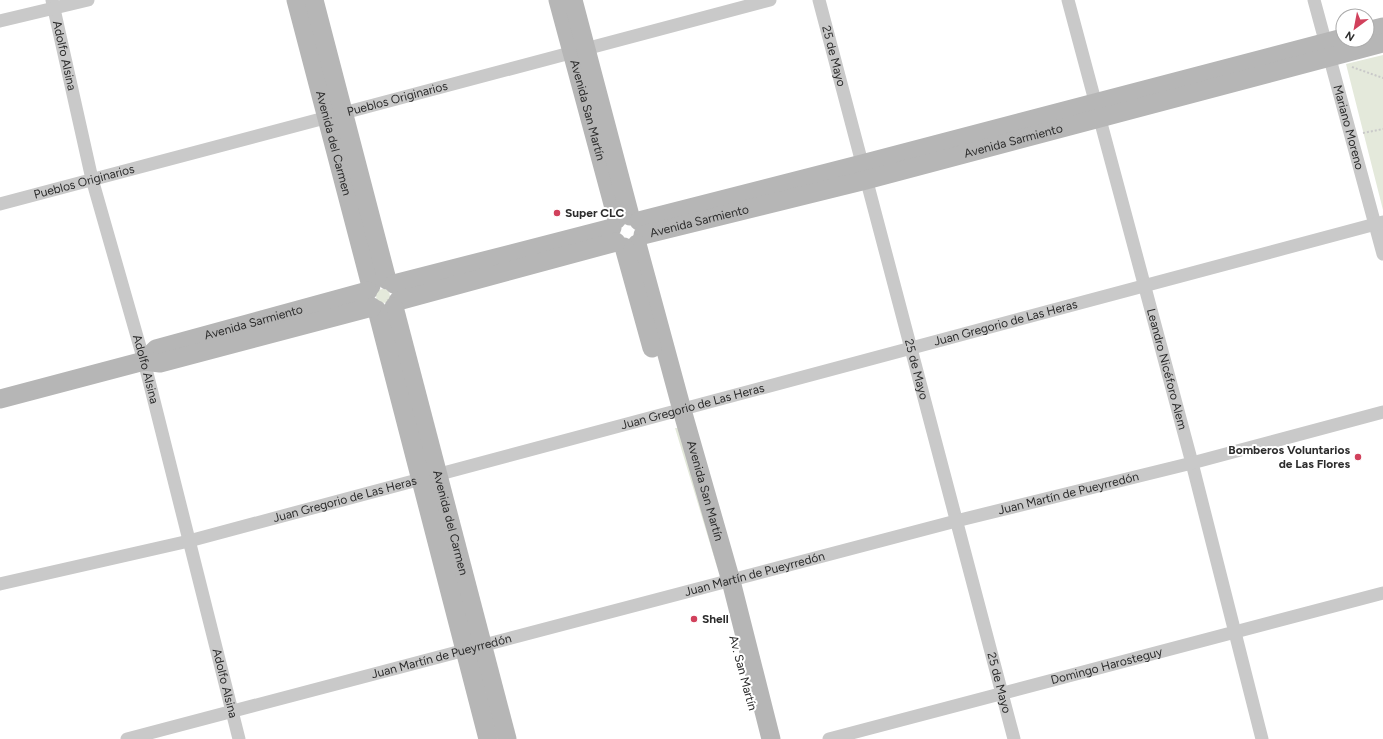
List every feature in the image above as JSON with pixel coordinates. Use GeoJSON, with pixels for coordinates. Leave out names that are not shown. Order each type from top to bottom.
{"type":"FeatureCollection","features":[{"type":"Feature","properties":{"kind":"main road","name":"Avenida del Carmen"},"geometry":{"type":"LineString","coordinates":[[296,0],[335,115],[383,296],[473,648],[488,739]]}},
{"type":"Feature","properties":{"kind":"main road","name":"Avenida del Carmen"},"geometry":{"type":"LineString","coordinates":[[314,0],[335,115]]}},
{"type":"Feature","properties":{"kind":"main road","name":"Avenida San Martín"},"geometry":{"type":"LineString","coordinates":[[558,0],[579,50],[676,412],[771,739]]}},
{"type":"Feature","properties":{"kind":"main road","name":"Avenida San Martín"},"geometry":{"type":"LineString","coordinates":[[573,0],[579,50]]}},
{"type":"Feature","properties":{"kind":"main road","name":"Avenida Sarmiento"},"geometry":{"type":"LineString","coordinates":[[0,399],[144,361],[156,349],[383,296],[627,231],[864,172],[1336,50],[1383,43]]}},
{"type":"Feature","properties":{"kind":"main road","name":"Av. San Martín"},"geometry":{"type":"LineString","coordinates":[[725,582],[760,739]]}},
{"type":"Feature","properties":{"kind":"main road","name":"Avenida del Carmen"},"geometry":{"type":"LineString","coordinates":[[473,648],[507,739]]}},
{"type":"Feature","properties":{"kind":"street"},"geometry":{"type":"LineString","coordinates":[[0,21],[53,4],[88,0]]}},
{"type":"Feature","properties":{"kind":"street","name":"Pueblos Originarios"},"geometry":{"type":"LineString","coordinates":[[0,204],[770,0]]}},
{"type":"Feature","properties":{"kind":"street","name":"25 de Mayo"},"geometry":{"type":"LineString","coordinates":[[819,0],[1014,739]]}},
{"type":"Feature","properties":{"kind":"street","name":"Leandro Nicéforo Alem"},"geometry":{"type":"LineString","coordinates":[[1068,0],[1192,463],[1262,739]]}},
{"type":"Feature","properties":{"kind":"street","name":"Mariano Moreno"},"geometry":{"type":"LineString","coordinates":[[1314,0],[1336,50],[1379,224],[1383,254]]}},
{"type":"Feature","properties":{"kind":"street","name":"Adolfo Alsina"},"geometry":{"type":"LineString","coordinates":[[53,4],[92,179],[144,361],[239,739]]}},
{"type":"Feature","properties":{"kind":"street","name":"Juan Gregorio de Las Heras"},"geometry":{"type":"LineString","coordinates":[[0,584],[189,541],[912,350],[1379,224]]}},
{"type":"Feature","properties":{"kind":"street","name":"Juan Martín de Pueyrredón"},"geometry":{"type":"LineString","coordinates":[[127,739],[956,521],[1192,463],[1383,412]]}},
{"type":"Feature","properties":{"kind":"street","name":"Domingo Harosteguy"},"geometry":{"type":"LineString","coordinates":[[829,739],[1383,593]]}},
{"type":"Feature","properties":{"kind":"path"},"geometry":{"type":"LineString","coordinates":[[1336,50],[1383,78]]}},
{"type":"Feature","properties":{"kind":"path"},"geometry":{"type":"LineString","coordinates":[[1363,133],[1383,129]]}},
{"type":"Feature","properties":{"kind":"shaded area"},"geometry":{"type":"Polygon","coordinates":[[[1383,55],[1383,210],[1346,64],[1383,55]]]}},
{"type":"Feature","properties":{"kind":"shaded area"},"geometry":{"type":"Polygon","coordinates":[[[380,289],[386,289],[390,293],[390,299],[386,303],[380,303],[376,299],[376,293],[380,289]]]}},
{"type":"Feature","properties":{"kind":"shaded area"},"geometry":{"type":"Polygon","coordinates":[[[675,428],[681,428],[718,570],[675,428]]]}},
{"type":"Feature","properties":{"kind":"place","name":"Super CLC"},"geometry":{"type":"Point","coordinates":[557,213]}},
{"type":"Feature","properties":{"kind":"place","name":"Bomberos Voluntarios de Las Flores"},"geometry":{"type":"Point","coordinates":[1358,457]}},
{"type":"Feature","properties":{"kind":"place","name":"Shell"},"geometry":{"type":"Point","coordinates":[694,619]}}]}
